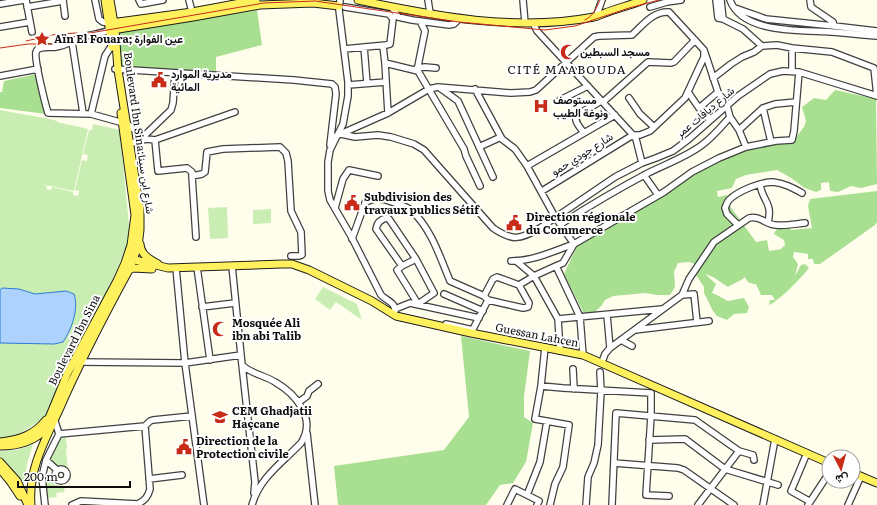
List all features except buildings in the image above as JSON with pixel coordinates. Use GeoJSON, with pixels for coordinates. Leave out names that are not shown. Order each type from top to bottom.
{"type":"FeatureCollection","features":[{"type":"Feature","properties":{"kind":"main road","name":"Boulevard Ibn Sina:شارع ابن سينا"},"geometry":{"type":"LineString","coordinates":[[53,416],[129,270],[130,260],[139,240],[140,209],[130,144],[123,122],[112,45],[112,26],[105,0]]}},
{"type":"Feature","properties":{"kind":"main road","name":"Boulevard Ibn Sina:شارع ابن سينا"},"geometry":{"type":"LineString","coordinates":[[110,0],[116,69]]}},
{"type":"Feature","properties":{"kind":"main road"},"geometry":{"type":"LineString","coordinates":[[112,26],[192,12],[231,2],[256,0]]}},
{"type":"Feature","properties":{"kind":"main road"},"geometry":{"type":"LineString","coordinates":[[358,0],[460,18],[506,23],[565,22],[596,17],[643,0]]}},
{"type":"Feature","properties":{"kind":"main road"},"geometry":{"type":"LineString","coordinates":[[112,26],[193,18],[260,5],[313,3],[342,4]]}},
{"type":"Feature","properties":{"kind":"main road"},"geometry":{"type":"LineString","coordinates":[[123,122],[134,215],[130,260],[168,268]]}},
{"type":"Feature","properties":{"kind":"main road"},"geometry":{"type":"LineString","coordinates":[[139,240],[142,253],[145,256],[168,268]]}},
{"type":"Feature","properties":{"kind":"main road","name":"Boulevard Ibn Sina"},"geometry":{"type":"LineString","coordinates":[[27,504],[33,471],[68,372],[117,281],[130,260]]}},
{"type":"Feature","properties":{"kind":"main road","name":"Guessan Lahcen"},"geometry":{"type":"LineString","coordinates":[[168,268],[282,264],[300,267],[395,313],[472,332],[583,355],[602,362],[821,459]]}},
{"type":"Feature","properties":{"kind":"main road"},"geometry":{"type":"LineString","coordinates":[[129,270],[133,268],[168,268]]}},
{"type":"Feature","properties":{"kind":"main road"},"geometry":{"type":"LineString","coordinates":[[0,442],[12,441],[33,433],[53,416]]}},
{"type":"Feature","properties":{"kind":"main road","name":"Boulevard Ibn Sina"},"geometry":{"type":"LineString","coordinates":[[27,504],[26,491],[28,473],[43,432],[53,416]]}},
{"type":"Feature","properties":{"kind":"main road"},"geometry":{"type":"LineString","coordinates":[[0,446],[16,446],[43,432]]}},
{"type":"Feature","properties":{"kind":"main road"},"geometry":{"type":"LineString","coordinates":[[0,462],[17,481],[27,504]]}},
{"type":"Feature","properties":{"kind":"main road"},"geometry":{"type":"LineString","coordinates":[[0,469],[27,504]]}},
{"type":"Feature","properties":{"kind":"main road"},"geometry":{"type":"LineString","coordinates":[[861,476],[877,483]]}},
{"type":"Feature","properties":{"kind":"street"},"geometry":{"type":"LineString","coordinates":[[0,4],[25,0],[32,32]]}},
{"type":"Feature","properties":{"kind":"street"},"geometry":{"type":"LineString","coordinates":[[27,7],[63,0],[65,16]]}},
{"type":"Feature","properties":{"kind":"street"},"geometry":{"type":"LineString","coordinates":[[95,0],[99,19],[102,22],[112,26]]}},
{"type":"Feature","properties":{"kind":"street"},"geometry":{"type":"LineString","coordinates":[[139,0],[141,4],[163,0]]}},
{"type":"Feature","properties":{"kind":"street"},"geometry":{"type":"LineString","coordinates":[[189,0],[192,12]]}},
{"type":"Feature","properties":{"kind":"street"},"geometry":{"type":"LineString","coordinates":[[428,0],[430,13]]}},
{"type":"Feature","properties":{"kind":"street"},"geometry":{"type":"LineString","coordinates":[[523,0],[525,23]]}},
{"type":"Feature","properties":{"kind":"street"},"geometry":{"type":"LineString","coordinates":[[596,17],[602,0]]}},
{"type":"Feature","properties":{"kind":"street"},"geometry":{"type":"LineString","coordinates":[[650,7],[680,0]]}},
{"type":"Feature","properties":{"kind":"street"},"geometry":{"type":"LineString","coordinates":[[716,0],[718,18],[743,29],[762,46]]}},
{"type":"Feature","properties":{"kind":"street"},"geometry":{"type":"LineString","coordinates":[[721,0],[723,19]]}},
{"type":"Feature","properties":{"kind":"street"},"geometry":{"type":"LineString","coordinates":[[730,0],[734,8],[739,13],[784,29],[877,36]]}},
{"type":"Feature","properties":{"kind":"street"},"geometry":{"type":"LineString","coordinates":[[810,0],[811,7],[832,22],[834,26]]}},
{"type":"Feature","properties":{"kind":"street"},"geometry":{"type":"LineString","coordinates":[[330,150],[343,124],[347,109],[348,85],[344,49],[342,4],[389,14],[393,19],[390,44],[383,46],[344,49]]}},
{"type":"Feature","properties":{"kind":"street"},"geometry":{"type":"LineString","coordinates":[[392,7],[398,17],[420,21],[449,25],[454,24],[460,18]]}},
{"type":"Feature","properties":{"kind":"street"},"geometry":{"type":"LineString","coordinates":[[338,135],[388,113],[429,89],[438,87],[511,93],[530,92],[536,90],[594,37],[632,35],[655,14],[661,11],[669,12],[704,50],[718,92],[727,106],[730,117],[739,130],[746,147]]}},
{"type":"Feature","properties":{"kind":"street"},"geometry":{"type":"LineString","coordinates":[[420,21],[425,31],[417,69],[464,150],[480,186]]}},
{"type":"Feature","properties":{"kind":"street"},"geometry":{"type":"LineString","coordinates":[[760,21],[834,26],[877,31]]}},
{"type":"Feature","properties":{"kind":"street"},"geometry":{"type":"LineString","coordinates":[[0,27],[30,22]]}},
{"type":"Feature","properties":{"kind":"street"},"geometry":{"type":"LineString","coordinates":[[534,23],[537,31],[633,135],[636,140],[642,163]]}},
{"type":"Feature","properties":{"kind":"street"},"geometry":{"type":"LineString","coordinates":[[537,31],[541,25],[546,23]]}},
{"type":"Feature","properties":{"kind":"street"},"geometry":{"type":"LineString","coordinates":[[112,26],[101,34],[84,36],[59,47],[40,48],[38,50],[36,53],[38,69],[48,113],[91,114],[123,122],[145,137],[155,140],[235,112]]}},
{"type":"Feature","properties":{"kind":"street"},"geometry":{"type":"LineString","coordinates":[[584,133],[575,121],[575,118],[578,115],[602,102],[648,62],[674,62],[695,40]]}},
{"type":"Feature","properties":{"kind":"street"},"geometry":{"type":"LineString","coordinates":[[72,42],[82,113]]}},
{"type":"Feature","properties":{"kind":"street"},"geometry":{"type":"LineString","coordinates":[[91,114],[105,56],[112,45]]}},
{"type":"Feature","properties":{"kind":"street"},"geometry":{"type":"LineString","coordinates":[[713,78],[731,64],[762,46],[777,45],[832,52],[874,68],[877,96]]}},
{"type":"Feature","properties":{"kind":"street"},"geometry":{"type":"LineString","coordinates":[[383,46],[388,113]]}},
{"type":"Feature","properties":{"kind":"street"},"geometry":{"type":"LineString","coordinates":[[364,47],[367,83]]}},
{"type":"Feature","properties":{"kind":"street"},"geometry":{"type":"LineString","coordinates":[[792,48],[792,71]]}},
{"type":"Feature","properties":{"kind":"street","name":"شارع جودي حمو"},"geometry":{"type":"LineString","coordinates":[[542,191],[633,135],[640,135],[650,131],[685,98],[704,56],[704,50]]}},
{"type":"Feature","properties":{"kind":"street"},"geometry":{"type":"LineString","coordinates":[[385,63],[417,69],[425,67],[436,68]]}},
{"type":"Feature","properties":{"kind":"street"},"geometry":{"type":"LineString","coordinates":[[0,76],[38,69]]}},
{"type":"Feature","properties":{"kind":"street"},"geometry":{"type":"LineString","coordinates":[[116,69],[294,80],[332,84],[335,87],[336,94],[328,162],[328,191],[330,200],[381,295],[385,300],[393,303],[395,306],[395,313]]}},
{"type":"Feature","properties":{"kind":"street","name":"شارع ديافات عمر"},"geometry":{"type":"LineString","coordinates":[[338,135],[355,137],[378,135],[391,137],[414,144],[424,150],[494,228],[504,235],[511,237],[524,236],[540,228],[615,177],[642,163],[673,151],[738,96],[770,74],[784,71],[799,72],[877,96]]}},
{"type":"Feature","properties":{"kind":"street"},"geometry":{"type":"LineString","coordinates":[[560,351],[558,319],[534,276],[513,261],[531,259],[574,244],[658,195],[692,172],[719,158],[746,147],[792,140],[799,72]]}},
{"type":"Feature","properties":{"kind":"street"},"geometry":{"type":"LineString","coordinates":[[130,144],[145,137],[171,110],[173,103],[175,73]]}},
{"type":"Feature","properties":{"kind":"street"},"geometry":{"type":"LineString","coordinates":[[348,85],[386,82]]}},
{"type":"Feature","properties":{"kind":"street"},"geometry":{"type":"LineString","coordinates":[[560,100],[588,86]]}},
{"type":"Feature","properties":{"kind":"street"},"geometry":{"type":"LineString","coordinates":[[438,87],[458,101],[494,177]]}},
{"type":"Feature","properties":{"kind":"street"},"geometry":{"type":"LineString","coordinates":[[475,89],[502,140],[515,150],[527,166],[555,217],[574,244]]}},
{"type":"Feature","properties":{"kind":"street"},"geometry":{"type":"LineString","coordinates":[[688,92],[699,108],[710,120]]}},
{"type":"Feature","properties":{"kind":"street"},"geometry":{"type":"LineString","coordinates":[[699,108],[718,92]]}},
{"type":"Feature","properties":{"kind":"street"},"geometry":{"type":"LineString","coordinates":[[629,98],[640,114],[654,127]]}},
{"type":"Feature","properties":{"kind":"street"},"geometry":{"type":"LineString","coordinates":[[739,130],[763,108],[776,104],[796,102]]}},
{"type":"Feature","properties":{"kind":"street"},"geometry":{"type":"LineString","coordinates":[[763,108],[772,142]]}},
{"type":"Feature","properties":{"kind":"street"},"geometry":{"type":"LineString","coordinates":[[527,166],[615,115]]}},
{"type":"Feature","properties":{"kind":"street"},"geometry":{"type":"LineString","coordinates":[[561,224],[603,197],[644,175],[674,162],[702,146],[715,135],[730,117]]}},
{"type":"Feature","properties":{"kind":"street"},"geometry":{"type":"LineString","coordinates":[[479,147],[501,137]]}},
{"type":"Feature","properties":{"kind":"street"},"geometry":{"type":"LineString","coordinates":[[155,140],[158,171],[187,168],[192,172],[196,237]]}},
{"type":"Feature","properties":{"kind":"street"},"geometry":{"type":"LineString","coordinates":[[192,176],[205,172],[207,152],[223,149],[280,146],[286,153],[288,161],[291,211],[301,232],[302,255],[291,256]]}},
{"type":"Feature","properties":{"kind":"street"},"geometry":{"type":"LineString","coordinates":[[335,208],[342,179],[350,170],[378,176]]}},
{"type":"Feature","properties":{"kind":"street"},"geometry":{"type":"LineString","coordinates":[[644,175],[658,195]]}},
{"type":"Feature","properties":{"kind":"street"},"geometry":{"type":"LineString","coordinates":[[738,226],[726,211],[728,200],[749,188],[760,184],[773,182],[785,184],[802,193]]}},
{"type":"Feature","properties":{"kind":"street"},"geometry":{"type":"LineString","coordinates":[[760,184],[761,190],[770,209],[768,222]]}},
{"type":"Feature","properties":{"kind":"street"},"geometry":{"type":"LineString","coordinates":[[352,239],[365,203],[370,199],[382,199],[407,207],[419,219],[432,238],[450,281],[486,298],[523,308],[528,307],[529,303],[520,285],[495,277],[486,298],[483,311],[472,332]]}},
{"type":"Feature","properties":{"kind":"street"},"geometry":{"type":"LineString","coordinates":[[602,362],[605,354],[610,348],[682,295],[689,279],[711,245],[719,237],[749,218],[754,217],[774,226],[804,223]]}},
{"type":"Feature","properties":{"kind":"street"},"geometry":{"type":"LineString","coordinates":[[402,266],[376,229],[378,222],[384,218],[389,219],[416,259],[434,293],[417,304]]}},
{"type":"Feature","properties":{"kind":"street"},"geometry":{"type":"LineString","coordinates":[[520,285],[534,276],[563,264],[574,244]]}},
{"type":"Feature","properties":{"kind":"street"},"geometry":{"type":"LineString","coordinates":[[416,259],[397,268],[397,272],[417,304]]}},
{"type":"Feature","properties":{"kind":"street"},"geometry":{"type":"LineString","coordinates":[[232,266],[255,482],[254,498]]}},
{"type":"Feature","properties":{"kind":"street"},"geometry":{"type":"LineString","coordinates":[[556,266],[580,317],[583,355]]}},
{"type":"Feature","properties":{"kind":"street"},"geometry":{"type":"LineString","coordinates":[[197,267],[210,360]]}},
{"type":"Feature","properties":{"kind":"street"},"geometry":{"type":"LineString","coordinates":[[176,268],[185,363],[204,505]]}},
{"type":"Feature","properties":{"kind":"street"},"geometry":{"type":"LineString","coordinates":[[444,294],[483,311]]}},
{"type":"Feature","properties":{"kind":"street"},"geometry":{"type":"LineString","coordinates":[[682,295],[694,294],[697,322]]}},
{"type":"Feature","properties":{"kind":"street"},"geometry":{"type":"LineString","coordinates":[[202,307],[235,303]]}},
{"type":"Feature","properties":{"kind":"street"},"geometry":{"type":"LineString","coordinates":[[395,313],[407,304],[417,304],[479,318]]}},
{"type":"Feature","properties":{"kind":"street"},"geometry":{"type":"LineString","coordinates":[[558,319],[663,309]]}},
{"type":"Feature","properties":{"kind":"street"},"geometry":{"type":"LineString","coordinates":[[607,315],[610,348]]}},
{"type":"Feature","properties":{"kind":"street"},"geometry":{"type":"LineString","coordinates":[[634,330],[709,321]]}},
{"type":"Feature","properties":{"kind":"street"},"geometry":{"type":"LineString","coordinates":[[621,340],[632,346]]}},
{"type":"Feature","properties":{"kind":"street"},"geometry":{"type":"LineString","coordinates":[[545,347],[541,386],[535,419],[569,425],[563,467],[555,484],[550,505]]}},
{"type":"Feature","properties":{"kind":"street"},"geometry":{"type":"LineString","coordinates":[[80,362],[185,363],[241,355]]}},
{"type":"Feature","properties":{"kind":"street"},"geometry":{"type":"LineString","coordinates":[[242,365],[246,369],[280,385],[298,402],[305,416],[315,505]]}},
{"type":"Feature","properties":{"kind":"street"},"geometry":{"type":"LineString","coordinates":[[573,369],[574,389]]}},
{"type":"Feature","properties":{"kind":"street"},"geometry":{"type":"LineString","coordinates":[[586,505],[588,477],[594,463],[598,445],[601,391],[600,372]]}},
{"type":"Feature","properties":{"kind":"street"},"geometry":{"type":"LineString","coordinates":[[298,402],[307,396],[309,391],[318,384]]}},
{"type":"Feature","properties":{"kind":"street"},"geometry":{"type":"LineString","coordinates":[[541,386],[651,393],[646,495],[669,496]]}},
{"type":"Feature","properties":{"kind":"street"},"geometry":{"type":"LineString","coordinates":[[612,505],[616,413],[695,420],[739,451],[753,455],[754,460]]}},
{"type":"Feature","properties":{"kind":"street"},"geometry":{"type":"LineString","coordinates":[[45,505],[42,478],[46,460],[59,434],[53,416]]}},
{"type":"Feature","properties":{"kind":"street"},"geometry":{"type":"LineString","coordinates":[[59,434],[145,426],[153,420],[192,416]]}},
{"type":"Feature","properties":{"kind":"street"},"geometry":{"type":"LineString","coordinates":[[527,495],[540,462],[547,421]]}},
{"type":"Feature","properties":{"kind":"street"},"geometry":{"type":"LineString","coordinates":[[72,505],[81,502],[138,504],[145,501],[150,489],[145,426]]}},
{"type":"Feature","properties":{"kind":"street"},"geometry":{"type":"LineString","coordinates":[[252,505],[262,482],[301,443],[307,431]]}},
{"type":"Feature","properties":{"kind":"street"},"geometry":{"type":"LineString","coordinates":[[649,440],[685,439],[725,469],[778,485]]}},
{"type":"Feature","properties":{"kind":"street"},"geometry":{"type":"LineString","coordinates":[[763,505],[775,439]]}},
{"type":"Feature","properties":{"kind":"street"},"geometry":{"type":"LineString","coordinates":[[698,505],[739,451]]}},
{"type":"Feature","properties":{"kind":"street"},"geometry":{"type":"LineString","coordinates":[[807,453],[791,491],[808,503],[821,484]]}},
{"type":"Feature","properties":{"kind":"street"},"geometry":{"type":"LineString","coordinates":[[42,478],[56,472],[46,460]]}},
{"type":"Feature","properties":{"kind":"street"},"geometry":{"type":"LineString","coordinates":[[614,462],[678,468],[734,505]]}},
{"type":"Feature","properties":{"kind":"street"},"geometry":{"type":"LineString","coordinates":[[149,479],[182,475]]}},
{"type":"Feature","properties":{"kind":"street"},"geometry":{"type":"LineString","coordinates":[[507,505],[515,489],[539,501],[537,505]]}},
{"type":"Feature","properties":{"kind":"street"},"geometry":{"type":"LineString","coordinates":[[848,505],[855,489]]}},
{"type":"Feature","properties":{"kind":"green space"},"geometry":{"type":"Polygon","coordinates":[[[257,10],[262,45],[216,57],[216,73],[121,68],[117,33],[257,10]]]}},
{"type":"Feature","properties":{"kind":"green space"},"geometry":{"type":"Polygon","coordinates":[[[37,74],[46,114],[0,108],[0,92],[2,92],[4,81],[37,74]]]}},
{"type":"Feature","properties":{"kind":"green space"},"geometry":{"type":"Polygon","coordinates":[[[835,90],[876,99],[877,184],[861,188],[851,186],[838,192],[830,191],[829,182],[821,183],[821,190],[816,192],[805,188],[777,170],[746,175],[736,179],[732,188],[717,191],[718,197],[727,195],[727,202],[756,242],[767,240],[769,251],[781,249],[785,245],[784,240],[774,234],[776,230],[787,224],[791,230],[812,228],[808,206],[810,199],[877,191],[877,222],[875,225],[820,264],[814,264],[813,259],[808,259],[808,254],[794,252],[793,257],[798,264],[795,276],[801,265],[805,264],[809,268],[796,283],[769,305],[770,300],[775,300],[772,295],[761,295],[756,284],[752,284],[745,277],[728,287],[713,277],[705,274],[716,284],[712,293],[728,301],[744,298],[749,307],[747,313],[734,314],[727,320],[717,316],[713,311],[704,293],[704,287],[696,275],[695,264],[689,262],[678,263],[674,272],[675,287],[670,295],[645,293],[613,296],[605,300],[594,313],[584,314],[564,274],[578,244],[723,157],[758,147],[793,141],[804,127],[806,121],[802,107],[814,98],[826,100],[835,90]]]}},
{"type":"Feature","properties":{"kind":"green space"},"geometry":{"type":"Polygon","coordinates":[[[0,110],[50,119],[88,129],[74,191],[41,184],[47,186],[46,189],[51,190],[52,187],[73,192],[73,195],[78,196],[79,191],[75,190],[82,160],[87,161],[88,155],[83,154],[89,130],[92,130],[93,124],[120,130],[130,237],[113,280],[65,370],[46,417],[9,440],[0,439],[0,110]]]}},
{"type":"Feature","properties":{"kind":"green space"},"geometry":{"type":"Polygon","coordinates":[[[227,207],[228,238],[210,239],[208,208],[227,207]]]}},
{"type":"Feature","properties":{"kind":"green space"},"geometry":{"type":"Polygon","coordinates":[[[271,209],[271,223],[253,224],[253,210],[271,209]]]}},
{"type":"Feature","properties":{"kind":"green space"},"geometry":{"type":"Polygon","coordinates":[[[323,287],[357,304],[362,320],[336,302],[330,310],[315,299],[323,287]]]}},
{"type":"Feature","properties":{"kind":"green space"},"geometry":{"type":"Polygon","coordinates":[[[461,336],[530,351],[524,397],[524,417],[533,423],[526,462],[513,483],[500,485],[486,505],[338,505],[334,466],[444,450],[469,417],[461,336]]]}},
{"type":"Feature","properties":{"kind":"green space"},"geometry":{"type":"Polygon","coordinates":[[[65,436],[68,471],[62,466],[57,467],[50,461],[59,440],[65,436]]]}},
{"type":"Feature","properties":{"kind":"green space"},"geometry":{"type":"Polygon","coordinates":[[[33,444],[27,464],[24,485],[11,468],[0,460],[0,451],[17,450],[33,444]]]}},
{"type":"Feature","properties":{"kind":"green space"},"geometry":{"type":"Polygon","coordinates":[[[51,480],[55,485],[65,486],[64,492],[56,493],[57,497],[46,498],[44,482],[51,480]]]}},
{"type":"Feature","properties":{"kind":"water"},"geometry":{"type":"Polygon","coordinates":[[[2,288],[19,289],[35,294],[66,291],[74,294],[76,306],[74,318],[63,342],[54,344],[0,343],[0,290],[2,288]]]}},
{"type":"Feature","properties":{"kind":"tram line"},"geometry":{"type":"LineString","coordinates":[[585,20],[593,14],[600,0]]}},
{"type":"Feature","properties":{"kind":"tram line"},"geometry":{"type":"LineString","coordinates":[[0,48],[28,44],[50,44],[84,34],[264,3],[315,1],[459,22],[545,30],[575,26],[629,8],[659,0]]}},
{"type":"Feature","properties":{"kind":"tram line"},"geometry":{"type":"LineString","coordinates":[[26,41],[57,34],[77,33]]}},
{"type":"Feature","properties":{"kind":"place","name":"Aïn El Fouara; عين الفوارة"},"geometry":{"type":"Point","coordinates":[42,39]}},
{"type":"Feature","properties":{"kind":"place","name":"مسجد السبطين"},"geometry":{"type":"Point","coordinates":[568,52]}},
{"type":"Feature","properties":{"kind":"place","name":"مديرية الموارد المائية"},"geometry":{"type":"Point","coordinates":[159,80]}},
{"type":"Feature","properties":{"kind":"place","name":"مستوصف ونوغة الطيب"},"geometry":{"type":"Point","coordinates":[541,106]}},
{"type":"Feature","properties":{"kind":"place","name":"Subdivision des travaux publics Sétif"},"geometry":{"type":"Point","coordinates":[352,203]}},
{"type":"Feature","properties":{"kind":"place","name":"Direction régionale du Commerce"},"geometry":{"type":"Point","coordinates":[514,223]}},
{"type":"Feature","properties":{"kind":"place","name":"Mosquée Ali ibn abi Talib"},"geometry":{"type":"Point","coordinates":[220,329]}},
{"type":"Feature","properties":{"kind":"place","name":"CEM Ghadjatii Haçcane"},"geometry":{"type":"Point","coordinates":[220,417]}},
{"type":"Feature","properties":{"kind":"place","name":"Direction de la Protection civile"},"geometry":{"type":"Point","coordinates":[184,447]}},
{"type":"Feature","properties":{"kind":"district","name":"CITÉ MAABOUDA"},"geometry":{"type":"Point","coordinates":[567,70]}}]}
